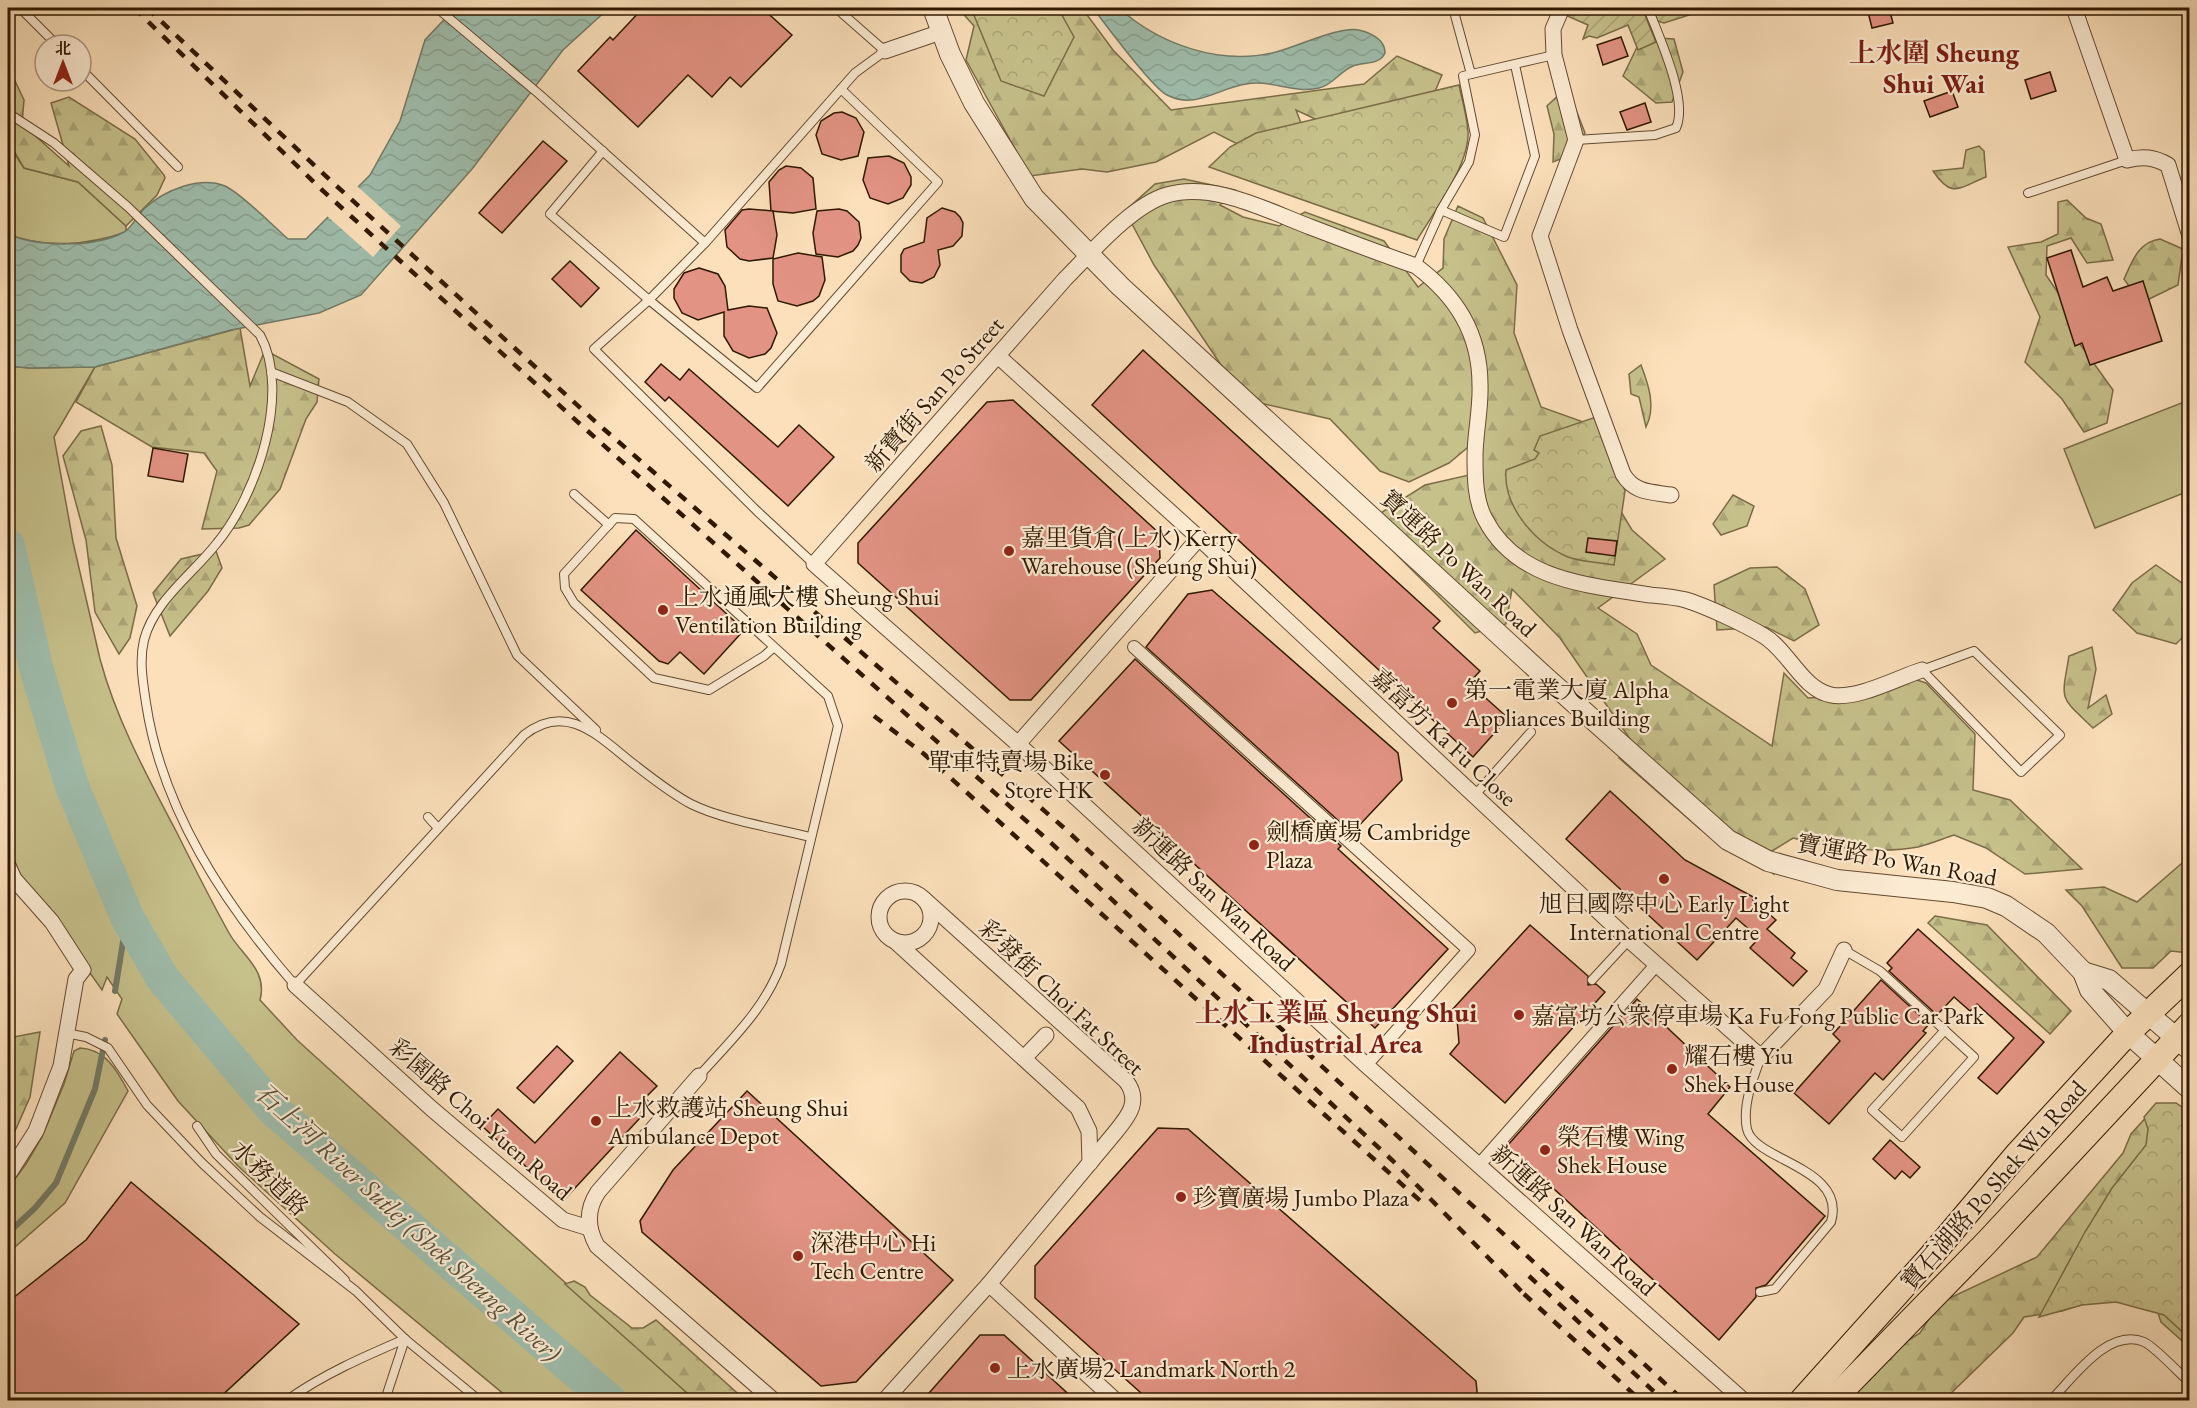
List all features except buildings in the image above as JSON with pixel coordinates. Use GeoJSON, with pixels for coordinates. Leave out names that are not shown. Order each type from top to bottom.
{"type":"FeatureCollection","features":[{"type":"Feature","properties":{"kind":"main road","name":"寶石湖路 Po Shek Wu Road"},"geometry":{"type":"LineString","coordinates":[[1802,1401],[1931,1256],[2018,1153],[2128,1033],[2190,974]]}},
{"type":"Feature","properties":{"kind":"main road","name":"寶石湖路 Po Shek Wu Road"},"geometry":{"type":"LineString","coordinates":[[1833,1401],[1986,1244],[2158,1061],[2186,1038]]}},
{"type":"Feature","properties":{"kind":"street","name":"寶運路 Po Wan Road"},"geometry":{"type":"LineString","coordinates":[[933,8],[940,32],[974,103],[1028,189],[1089,255],[1534,667],[1728,840],[1768,861],[1837,880],[1987,898],[2027,918],[2083,972],[2090,990],[2128,1033],[2190,1089]]}},
{"type":"Feature","properties":{"kind":"street"},"geometry":{"type":"LineString","coordinates":[[1562,8],[1553,28],[1554,56],[1576,140],[1540,236],[1570,330],[1623,474],[1630,485],[1640,490],[1671,495]]}},
{"type":"Feature","properties":{"kind":"street"},"geometry":{"type":"LineString","coordinates":[[2074,8],[2127,160],[2141,157],[2158,159],[2168,165],[2190,236]]}},
{"type":"Feature","properties":{"kind":"street"},"geometry":{"type":"LineString","coordinates":[[885,51],[940,32]]}},
{"type":"Feature","properties":{"kind":"street","name":"新寶街 San Po Street"},"geometry":{"type":"LineString","coordinates":[[814,564],[1089,255],[1142,208],[1167,195],[1196,192],[1239,201],[1416,267],[1440,284],[1462,313],[1477,351],[1480,385],[1475,431],[1475,483],[1484,517],[1500,544],[1521,561],[1548,575],[1571,582],[1686,600],[1766,636],[1819,691],[1832,695],[1848,696],[1922,670]]}},
{"type":"Feature","properties":{"kind":"street","name":"嘉富坊 Ka Fu Close"},"geometry":{"type":"LineString","coordinates":[[998,356],[1199,538],[1656,965],[1761,1057]]}},
{"type":"Feature","properties":{"kind":"street"},"geometry":{"type":"LineString","coordinates":[[1018,744],[1199,538]]}},
{"type":"Feature","properties":{"kind":"street","name":"新運路 San Wan Road"},"geometry":{"type":"LineString","coordinates":[[814,564],[1018,744],[1366,1065],[1743,1401]]}},
{"type":"Feature","properties":{"kind":"street"},"geometry":{"type":"LineString","coordinates":[[1134,647],[1469,950],[1366,1065]]}},
{"type":"Feature","properties":{"kind":"street"},"geometry":{"type":"LineString","coordinates":[[8,866],[14,879],[52,922],[83,970],[76,979],[61,1066],[36,1131],[8,1174]]}},
{"type":"Feature","properties":{"kind":"street","name":"彩發街 Choi Fat Street"},"geometry":{"type":"LineString","coordinates":[[885,1401],[989,1284],[1090,1163],[1126,1119],[1132,1107],[1132,1089],[925,900],[910,891],[893,894],[886,899],[879,914],[883,931],[1069,1099],[1085,1119],[1089,1131],[1090,1163]]}},
{"type":"Feature","properties":{"kind":"street"},"geometry":{"type":"LineString","coordinates":[[896,942],[913,942],[927,932],[932,916],[925,900]]}},
{"type":"Feature","properties":{"kind":"street"},"geometry":{"type":"LineString","coordinates":[[1761,1057],[1826,989],[1844,950]]}},
{"type":"Feature","properties":{"kind":"street"},"geometry":{"type":"LineString","coordinates":[[1479,1165],[1656,965]]}},
{"type":"Feature","properties":{"kind":"street","name":"寶運路 Po Wan Road"},"geometry":{"type":"LineString","coordinates":[[2083,972],[2109,980],[2148,1013],[2186,1038]]}},
{"type":"Feature","properties":{"kind":"street","name":"彩園路 Choi Yuen Road"},"geometry":{"type":"LineString","coordinates":[[295,984],[432,1109],[563,1220],[589,1228]]}},
{"type":"Feature","properties":{"kind":"street"},"geometry":{"type":"LineString","coordinates":[[1024,1058],[1046,1035]]}},
{"type":"Feature","properties":{"kind":"street"},"geometry":{"type":"LineString","coordinates":[[699,1076],[598,1192],[590,1210],[589,1228],[597,1246],[773,1401]]}},
{"type":"Feature","properties":{"kind":"street"},"geometry":{"type":"LineString","coordinates":[[989,1284],[1116,1401]]}},
{"type":"Feature","properties":{"kind":"lane"},"geometry":{"type":"LineString","coordinates":[[20,8],[45,33]]}},
{"type":"Feature","properties":{"kind":"lane"},"geometry":{"type":"LineString","coordinates":[[437,8],[538,94],[705,243]]}},
{"type":"Feature","properties":{"kind":"lane"},"geometry":{"type":"LineString","coordinates":[[814,564],[757,511],[594,349],[649,300],[705,243],[855,73],[885,51],[836,8]]}},
{"type":"Feature","properties":{"kind":"lane"},"geometry":{"type":"LineString","coordinates":[[1453,8],[1471,74]]}},
{"type":"Feature","properties":{"kind":"lane"},"geometry":{"type":"LineString","coordinates":[[1576,140],[1655,135],[1676,128],[1679,116],[1672,72],[1648,8]]}},
{"type":"Feature","properties":{"kind":"lane"},"geometry":{"type":"LineString","coordinates":[[1416,267],[1441,210],[1469,162],[1474,135],[1463,76],[1554,56]]}},
{"type":"Feature","properties":{"kind":"lane"},"geometry":{"type":"LineString","coordinates":[[1441,210],[1504,237],[1535,156],[1515,65]]}},
{"type":"Feature","properties":{"kind":"lane"},"geometry":{"type":"LineString","coordinates":[[93,81],[178,167]]}},
{"type":"Feature","properties":{"kind":"lane"},"geometry":{"type":"LineString","coordinates":[[603,151],[550,214],[649,300],[757,388],[938,182],[841,89]]}},
{"type":"Feature","properties":{"kind":"lane"},"geometry":{"type":"LineString","coordinates":[[8,113],[54,143],[128,207],[260,335],[270,360],[271,418],[241,509],[218,543],[157,611],[144,640],[141,669],[151,736],[162,773],[186,823],[239,916],[295,984],[534,727],[562,721],[603,737]]}},
{"type":"Feature","properties":{"kind":"lane"},"geometry":{"type":"LineString","coordinates":[[2028,194],[2127,160]]}},
{"type":"Feature","properties":{"kind":"lane"},"geometry":{"type":"LineString","coordinates":[[271,372],[348,402],[406,444],[444,503],[517,655],[633,764],[690,804],[810,837]]}},
{"type":"Feature","properties":{"kind":"lane"},"geometry":{"type":"LineString","coordinates":[[574,494],[609,525]]}},
{"type":"Feature","properties":{"kind":"lane"},"geometry":{"type":"LineString","coordinates":[[699,1076],[764,1002],[774,986],[782,963],[838,726],[828,696],[774,646],[633,519],[615,518],[564,574],[565,588],[574,603],[654,678],[709,690],[764,656],[774,646]]}},
{"type":"Feature","properties":{"kind":"lane"},"geometry":{"type":"LineString","coordinates":[[1974,651],[2060,735],[2020,772],[1922,670],[1974,651]]}},
{"type":"Feature","properties":{"kind":"lane"},"geometry":{"type":"LineString","coordinates":[[1474,796],[1530,732]]}},
{"type":"Feature","properties":{"kind":"lane"},"geometry":{"type":"LineString","coordinates":[[428,817],[438,828]]}},
{"type":"Feature","properties":{"kind":"lane"},"geometry":{"type":"LineString","coordinates":[[1592,980],[1629,940]]}},
{"type":"Feature","properties":{"kind":"lane"},"geometry":{"type":"LineString","coordinates":[[1844,950],[1880,971],[1945,1030],[1974,1057],[1902,1137],[1872,1110],[1945,1030]]}},
{"type":"Feature","properties":{"kind":"lane"},"geometry":{"type":"LineString","coordinates":[[66,1032],[86,1036],[108,1048],[147,1105],[202,1163],[260,1217],[356,1291],[405,1339],[479,1401]]}},
{"type":"Feature","properties":{"kind":"lane"},"geometry":{"type":"LineString","coordinates":[[1760,1292],[1775,1289],[1831,1222],[1833,1213],[1833,1202],[1828,1194],[1804,1169],[1754,1141],[1747,1131],[1747,1109],[1752,1079],[1761,1057]]}},
{"type":"Feature","properties":{"kind":"lane","name":"水務道路"},"geometry":{"type":"LineString","coordinates":[[196,1126],[216,1154],[356,1291]]}},
{"type":"Feature","properties":{"kind":"lane"},"geometry":{"type":"LineString","coordinates":[[287,1401],[317,1379],[361,1357],[405,1339]]}},
{"type":"Feature","properties":{"kind":"lane"},"geometry":{"type":"LineString","coordinates":[[385,1401],[405,1339]]}},
{"type":"Feature","properties":{"kind":"lane"},"geometry":{"type":"LineString","coordinates":[[2056,1399],[2104,1346],[2117,1341],[2144,1342],[2190,1383]]}},
{"type":"Feature","properties":{"kind":"green space"},"geometry":{"type":"Polygon","coordinates":[[[958,8],[1082,8],[1113,50],[1171,110],[1364,84],[1397,56],[1442,75],[1424,117],[1345,133],[1296,110],[1307,139],[1261,156],[1214,132],[1156,162],[1107,172],[1082,169],[1030,176],[966,60],[974,26],[958,8]]]}},
{"type":"Feature","properties":{"kind":"green space"},"geometry":{"type":"Polygon","coordinates":[[[971,8],[1058,8],[1074,37],[1044,96],[1001,81],[971,8]]]}},
{"type":"Feature","properties":{"kind":"green space"},"geometry":{"type":"Polygon","coordinates":[[[1570,8],[1642,8],[1656,42],[1638,50],[1628,25],[1597,38],[1589,36],[1583,39],[1588,25],[1565,15],[1570,8]]]}},
{"type":"Feature","properties":{"kind":"green space"},"geometry":{"type":"Polygon","coordinates":[[[1652,8],[1711,8],[1664,23],[1657,21],[1652,8]]]}},
{"type":"Feature","properties":{"kind":"green space"},"geometry":{"type":"Polygon","coordinates":[[[1642,37],[1674,39],[1683,72],[1672,102],[1656,103],[1623,76],[1642,37]]]}},
{"type":"Feature","properties":{"kind":"green space"},"geometry":{"type":"Polygon","coordinates":[[[8,66],[24,100],[22,124],[69,166],[51,103],[69,97],[135,139],[164,175],[165,178],[157,195],[126,226],[78,182],[24,168],[8,141],[8,66]]]}},
{"type":"Feature","properties":{"kind":"green space"},"geometry":{"type":"Polygon","coordinates":[[[1459,85],[1466,114],[1467,144],[1450,187],[1417,240],[1209,167],[1230,147],[1256,133],[1459,85]]]}},
{"type":"Feature","properties":{"kind":"green space"},"geometry":{"type":"Polygon","coordinates":[[[1567,87],[1585,133],[1569,156],[1553,162],[1554,134],[1547,106],[1567,87]]]}},
{"type":"Feature","properties":{"kind":"green space"},"geometry":{"type":"Polygon","coordinates":[[[8,144],[24,168],[78,182],[126,226],[126,232],[97,240],[67,243],[36,242],[8,234],[8,144]]]}},
{"type":"Feature","properties":{"kind":"green space"},"geometry":{"type":"Polygon","coordinates":[[[1979,146],[1984,151],[1986,177],[1956,189],[1945,185],[1933,171],[1963,168],[1966,150],[1979,146]]]}},
{"type":"Feature","properties":{"kind":"green space"},"geometry":{"type":"Polygon","coordinates":[[[1184,179],[1235,190],[1220,205],[1243,217],[1279,226],[1305,212],[1384,241],[1418,287],[1443,268],[1444,239],[1458,206],[1483,218],[1517,285],[1514,333],[1541,407],[1589,424],[1617,505],[1632,530],[1665,559],[1598,608],[1637,634],[1651,665],[1772,746],[1784,673],[1808,698],[1859,695],[1914,679],[1926,683],[1975,734],[1973,790],[2010,800],[2082,869],[2025,874],[1986,848],[1954,835],[1918,847],[1888,850],[1823,845],[1793,838],[1772,851],[1774,874],[1700,829],[1619,758],[1637,749],[1560,638],[1512,589],[1506,624],[1475,633],[1365,523],[1425,485],[1474,474],[1479,438],[1449,463],[1409,482],[1380,471],[1330,419],[1260,403],[1225,371],[1154,265],[1125,211],[1155,184],[1184,179]]]}},
{"type":"Feature","properties":{"kind":"green space"},"geometry":{"type":"Polygon","coordinates":[[[2067,200],[2086,218],[2101,224],[2113,260],[2087,263],[2071,238],[2047,246],[2046,275],[2065,303],[2077,340],[2113,390],[2107,423],[2084,432],[2062,399],[2025,362],[2040,317],[2008,247],[2041,242],[2058,234],[2058,202],[2067,200]]]}},
{"type":"Feature","properties":{"kind":"green space"},"geometry":{"type":"Polygon","coordinates":[[[2160,239],[2183,249],[2178,285],[2141,303],[2124,279],[2141,248],[2160,239]]]}},
{"type":"Feature","properties":{"kind":"green space"},"geometry":{"type":"Polygon","coordinates":[[[240,328],[250,386],[265,350],[319,379],[317,402],[306,419],[280,489],[249,525],[239,528],[202,529],[217,471],[204,453],[152,447],[76,402],[95,367],[240,328]]]}},
{"type":"Feature","properties":{"kind":"green space"},"geometry":{"type":"Polygon","coordinates":[[[1641,365],[1651,404],[1646,427],[1639,397],[1631,394],[1629,374],[1641,365]]]}},
{"type":"Feature","properties":{"kind":"green space"},"geometry":{"type":"Polygon","coordinates":[[[8,366],[95,367],[54,437],[73,542],[100,659],[123,725],[143,768],[229,933],[257,972],[261,989],[260,1000],[297,1040],[695,1400],[511,1400],[335,1254],[238,1166],[178,1101],[117,1014],[122,999],[107,977],[102,990],[21,876],[8,845],[8,366]]]}},
{"type":"Feature","properties":{"kind":"green space"},"geometry":{"type":"Polygon","coordinates":[[[2189,400],[2189,491],[2095,528],[2064,449],[2189,400]]]}},
{"type":"Feature","properties":{"kind":"green space"},"geometry":{"type":"Polygon","coordinates":[[[1593,418],[1601,424],[1625,491],[1614,565],[1573,559],[1544,543],[1533,533],[1516,510],[1506,484],[1506,470],[1535,459],[1539,453],[1534,450],[1540,436],[1593,418]]]}},
{"type":"Feature","properties":{"kind":"green space"},"geometry":{"type":"Polygon","coordinates":[[[101,426],[112,465],[116,538],[137,606],[130,638],[119,654],[95,612],[86,540],[63,456],[81,431],[101,426]]]}},
{"type":"Feature","properties":{"kind":"green space"},"geometry":{"type":"Polygon","coordinates":[[[1733,495],[1754,506],[1747,526],[1721,535],[1713,524],[1733,495]]]}},
{"type":"Feature","properties":{"kind":"green space"},"geometry":{"type":"Polygon","coordinates":[[[216,551],[222,568],[208,591],[170,636],[153,593],[181,559],[216,551]]]}},
{"type":"Feature","properties":{"kind":"green space"},"geometry":{"type":"Polygon","coordinates":[[[2156,565],[2189,588],[2189,631],[2176,644],[2137,633],[2113,610],[2132,583],[2156,565]]]}},
{"type":"Feature","properties":{"kind":"green space"},"geometry":{"type":"Polygon","coordinates":[[[1777,567],[1805,589],[1819,625],[1794,641],[1766,627],[1717,630],[1714,585],[1750,568],[1777,567]]]}},
{"type":"Feature","properties":{"kind":"green space"},"geometry":{"type":"Polygon","coordinates":[[[2092,647],[2096,669],[2088,708],[2106,695],[2112,714],[2093,728],[2068,703],[2064,691],[2069,656],[2092,647]]]}},
{"type":"Feature","properties":{"kind":"green space"},"geometry":{"type":"Polygon","coordinates":[[[2189,857],[2190,922],[2187,923],[2189,953],[2171,951],[2153,968],[2122,968],[2082,906],[2066,890],[2104,887],[2137,902],[2189,857]]]}},
{"type":"Feature","properties":{"kind":"green space"},"geometry":{"type":"Polygon","coordinates":[[[1935,916],[1987,925],[2071,1011],[2050,1034],[1928,923],[1935,916]]]}},
{"type":"Feature","properties":{"kind":"green space"},"geometry":{"type":"Polygon","coordinates":[[[40,1032],[30,1097],[8,1147],[8,1038],[40,1032]]]}},
{"type":"Feature","properties":{"kind":"green space"},"geometry":{"type":"Polygon","coordinates":[[[80,1048],[96,1052],[109,1062],[128,1091],[65,1203],[8,1253],[8,1188],[42,1137],[64,1084],[74,1051],[80,1048]]]}},
{"type":"Feature","properties":{"kind":"green space"},"geometry":{"type":"Polygon","coordinates":[[[2156,1103],[2176,1103],[2189,1112],[2189,1338],[2164,1315],[2116,1302],[2082,1305],[2039,1317],[2085,1232],[2112,1188],[2146,1145],[2148,1129],[2144,1117],[2156,1103]]]}},
{"type":"Feature","properties":{"kind":"green space"},"geometry":{"type":"Polygon","coordinates":[[[2158,1104],[2189,1114],[2189,1347],[2161,1322],[2155,1304],[2092,1301],[2062,1311],[2024,1317],[2013,1333],[1944,1400],[1845,1400],[1844,1398],[1870,1380],[1890,1352],[1920,1333],[1939,1303],[2037,1257],[2123,1153],[2131,1134],[2158,1104]]]}},
{"type":"Feature","properties":{"kind":"green space"},"geometry":{"type":"Polygon","coordinates":[[[574,1281],[585,1287],[590,1295],[632,1328],[643,1328],[656,1320],[745,1400],[695,1400],[565,1284],[574,1281]]]}},
{"type":"Feature","properties":{"kind":"water"},"geometry":{"type":"Polygon","coordinates":[[[455,8],[609,8],[563,50],[472,169],[361,295],[319,313],[231,330],[95,367],[8,366],[8,234],[50,243],[98,241],[127,230],[145,208],[172,190],[194,184],[215,183],[232,190],[248,202],[288,239],[306,239],[370,175],[400,121],[425,40],[455,8]]]}},
{"type":"Feature","properties":{"kind":"water"},"geometry":{"type":"Polygon","coordinates":[[[1093,8],[1119,8],[1135,21],[1172,42],[1213,54],[1255,56],[1276,52],[1329,34],[1353,30],[1371,34],[1377,38],[1384,47],[1385,53],[1379,60],[1348,68],[1328,84],[1319,88],[1300,89],[1255,83],[1236,86],[1207,97],[1178,99],[1167,95],[1151,81],[1093,8]]]}},
{"type":"Feature","properties":{"kind":"pier"},"geometry":{"type":"Polygon","coordinates":[[[356,185],[401,226],[373,257],[326,215],[356,185]]]}},
{"type":"Feature","properties":{"kind":"waterway","name":"石上河 River Sutlej (Shek Sheung River)"},"geometry":{"type":"LineString","coordinates":[[8,546],[37,671],[72,786],[127,917],[163,979],[273,1109],[609,1400]]}},
{"type":"Feature","properties":{"kind":"waterway"},"geometry":{"type":"LineString","coordinates":[[115,991],[127,917]]}},
{"type":"Feature","properties":{"kind":"waterway"},"geometry":{"type":"LineString","coordinates":[[8,1233],[35,1208],[56,1183],[95,1089],[105,1040]]}},
{"type":"Feature","properties":{"kind":"railway"},"geometry":{"type":"LineString","coordinates":[[134,8],[321,189],[591,434],[1050,842],[1393,1161],[1529,1299]]}},
{"type":"Feature","properties":{"kind":"railway"},"geometry":{"type":"LineString","coordinates":[[147,8],[330,180],[598,424],[1063,827],[1683,1400]]}},
{"type":"Feature","properties":{"kind":"railway"},"geometry":{"type":"LineString","coordinates":[[874,716],[924,754],[1426,1206]]}},
{"type":"Feature","properties":{"kind":"railway"},"geometry":{"type":"LineString","coordinates":[[1529,1276],[1663,1400]]}},
{"type":"Feature","properties":{"kind":"railway"},"geometry":{"type":"LineString","coordinates":[[1524,1294],[1640,1400]]}},
{"type":"Feature","properties":{"kind":"place","name":"嘉里貨倉(上水) Kerry Warehouse (Sheung Shui)"},"geometry":{"type":"Point","coordinates":[1009,551]}},
{"type":"Feature","properties":{"kind":"place","name":"上水通風大樓 Sheung Shui Ventilation Building"},"geometry":{"type":"Point","coordinates":[663,610]}},
{"type":"Feature","properties":{"kind":"place","name":"第一電業大廈 Alpha Appliances Building"},"geometry":{"type":"Point","coordinates":[1452,703]}},
{"type":"Feature","properties":{"kind":"place","name":"單車特賣場 Bike Store HK"},"geometry":{"type":"Point","coordinates":[1105,775]}},
{"type":"Feature","properties":{"kind":"place","name":"劍橋廣場 Cambridge Plaza"},"geometry":{"type":"Point","coordinates":[1254,845]}},
{"type":"Feature","properties":{"kind":"place","name":"旭日國際中心 Early Light International Centre"},"geometry":{"type":"Point","coordinates":[1664,879]}},
{"type":"Feature","properties":{"kind":"place","name":"嘉富坊公衆停車場 Ka Fu Fong Public Car Park"},"geometry":{"type":"Point","coordinates":[1519,1015]}},
{"type":"Feature","properties":{"kind":"place","name":"耀石樓 Yiu Shek House"},"geometry":{"type":"Point","coordinates":[1672,1069]}},
{"type":"Feature","properties":{"kind":"place","name":"上水救護站 Sheung Shui Ambulance Depot"},"geometry":{"type":"Point","coordinates":[596,1121]}},
{"type":"Feature","properties":{"kind":"place","name":"榮石樓 Wing Shek House"},"geometry":{"type":"Point","coordinates":[1545,1150]}},
{"type":"Feature","properties":{"kind":"place","name":"珍寶廣場 Jumbo Plaza"},"geometry":{"type":"Point","coordinates":[1181,1197]}},
{"type":"Feature","properties":{"kind":"place","name":"深港中心 Hi Tech Centre"},"geometry":{"type":"Point","coordinates":[798,1256]}},
{"type":"Feature","properties":{"kind":"place","name":"上水廣場2 Landmark North 2"},"geometry":{"type":"Point","coordinates":[995,1368]}},
{"type":"Feature","properties":{"kind":"district","name":"上水圍 Sheung Shui Wai"},"geometry":{"type":"Point","coordinates":[1934,68]}},
{"type":"Feature","properties":{"kind":"district","name":"上水工業區 Sheung Shui Industrial Area"},"geometry":{"type":"Point","coordinates":[1336,1028]}}]}
